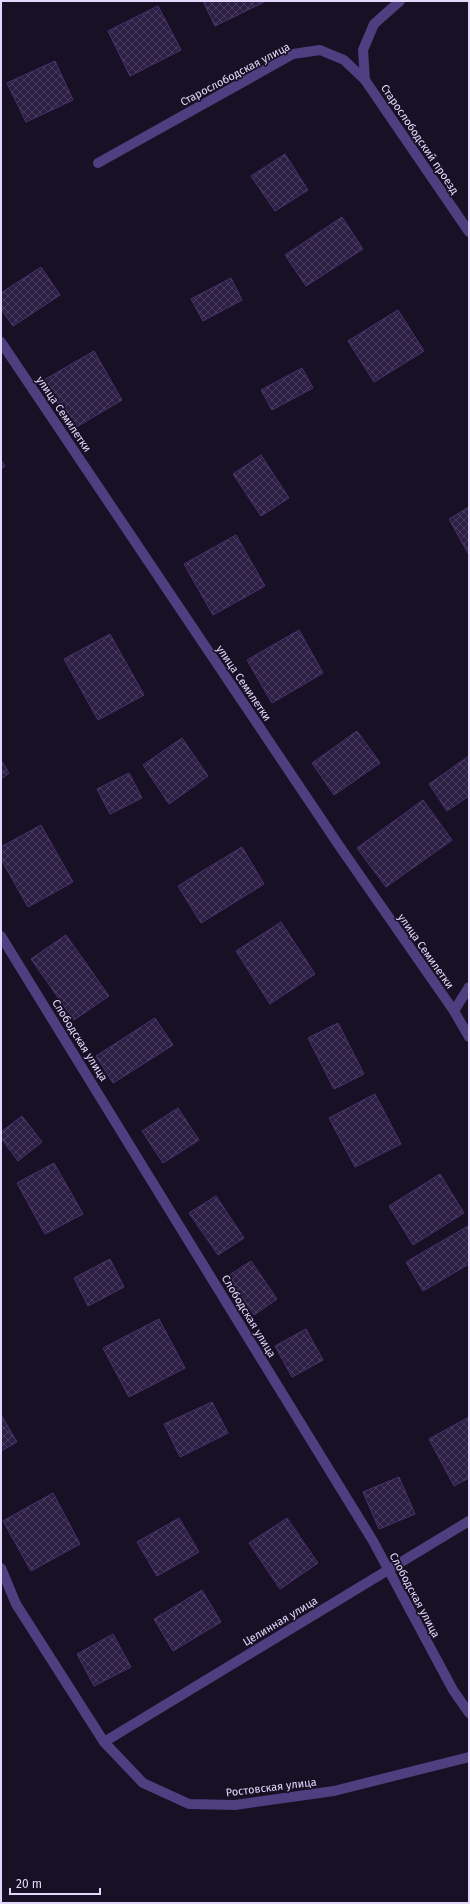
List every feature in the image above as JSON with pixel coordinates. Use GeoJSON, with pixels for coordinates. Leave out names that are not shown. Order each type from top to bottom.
{"type":"FeatureCollection","features":[{"type":"Feature","properties":{"kind":"street"},"geometry":{"type":"LineString","coordinates":[[365,80],[364,50],[374,24],[400,1]]}},
{"type":"Feature","properties":{"kind":"street","name":"Старослободская улица"},"geometry":{"type":"LineString","coordinates":[[98,162],[293,54],[320,50],[344,60],[365,80]]}},
{"type":"Feature","properties":{"kind":"street","name":"Старослободский проезд"},"geometry":{"type":"LineString","coordinates":[[365,80],[469,232]]}},
{"type":"Feature","properties":{"kind":"street","name":"улица Семилетки"},"geometry":{"type":"LineString","coordinates":[[1,342],[340,848],[454,1011],[469,1037]]}},
{"type":"Feature","properties":{"kind":"street","name":"Слободская улица"},"geometry":{"type":"LineString","coordinates":[[1,936],[373,1541],[453,1690],[469,1713]]}},
{"type":"Feature","properties":{"kind":"street"},"geometry":{"type":"LineString","coordinates":[[454,1011],[469,987]]}},
{"type":"Feature","properties":{"kind":"street","name":"Целинная улица"},"geometry":{"type":"LineString","coordinates":[[104,1742],[469,1521]]}},
{"type":"Feature","properties":{"kind":"street","name":"Ростовская улица"},"geometry":{"type":"LineString","coordinates":[[1,1568],[16,1604],[104,1742],[143,1783],[189,1804],[235,1806],[334,1790],[469,1757]]}},
{"type":"Feature","properties":{"kind":"building"},"geometry":{"type":"Polygon","coordinates":[[[203,1],[266,1],[215,26],[203,1]]]}},
{"type":"Feature","properties":{"kind":"building"},"geometry":{"type":"Polygon","coordinates":[[[158,6],[181,50],[130,76],[108,31],[158,6]]]}},
{"type":"Feature","properties":{"kind":"building"},"geometry":{"type":"Polygon","coordinates":[[[55,61],[73,100],[26,122],[7,83],[55,61]]]}},
{"type":"Feature","properties":{"kind":"building"},"geometry":{"type":"Polygon","coordinates":[[[285,154],[308,190],[275,211],[251,176],[285,154]]]}},
{"type":"Feature","properties":{"kind":"building"},"geometry":{"type":"Polygon","coordinates":[[[342,217],[363,249],[306,286],[285,255],[342,217]]]}},
{"type":"Feature","properties":{"kind":"building"},"geometry":{"type":"Polygon","coordinates":[[[41,267],[60,295],[13,326],[1,309],[1,293],[41,267]]]}},
{"type":"Feature","properties":{"kind":"building"},"geometry":{"type":"Polygon","coordinates":[[[231,278],[242,300],[203,321],[191,299],[231,278]]]}},
{"type":"Feature","properties":{"kind":"building"},"geometry":{"type":"Polygon","coordinates":[[[398,310],[424,351],[374,382],[348,341],[398,310]]]}},
{"type":"Feature","properties":{"kind":"building"},"geometry":{"type":"Polygon","coordinates":[[[94,351],[122,400],[73,429],[44,380],[94,351]]]}},
{"type":"Feature","properties":{"kind":"building"},"geometry":{"type":"Polygon","coordinates":[[[302,368],[313,388],[272,410],[261,390],[302,368]]]}},
{"type":"Feature","properties":{"kind":"building"},"geometry":{"type":"Polygon","coordinates":[[[261,455],[289,498],[261,516],[233,474],[261,455]]]}},
{"type":"Feature","properties":{"kind":"building"},"geometry":{"type":"Polygon","coordinates":[[[1,460],[5,466],[1,469],[1,460]]]}},
{"type":"Feature","properties":{"kind":"building"},"geometry":{"type":"Polygon","coordinates":[[[469,507],[469,555],[449,519],[469,507]]]}},
{"type":"Feature","properties":{"kind":"building"},"geometry":{"type":"Polygon","coordinates":[[[236,535],[265,586],[213,615],[184,564],[236,535]]]}},
{"type":"Feature","properties":{"kind":"building"},"geometry":{"type":"Polygon","coordinates":[[[299,630],[323,673],[272,703],[247,660],[299,630]]]}},
{"type":"Feature","properties":{"kind":"building"},"geometry":{"type":"Polygon","coordinates":[[[110,634],[144,695],[98,720],[64,659],[110,634]]]}},
{"type":"Feature","properties":{"kind":"building"},"geometry":{"type":"Polygon","coordinates":[[[357,731],[380,763],[334,795],[312,763],[357,731]]]}},
{"type":"Feature","properties":{"kind":"building"},"geometry":{"type":"Polygon","coordinates":[[[182,738],[208,776],[169,804],[143,765],[182,738]]]}},
{"type":"Feature","properties":{"kind":"building"},"geometry":{"type":"Polygon","coordinates":[[[469,756],[469,796],[447,811],[429,784],[469,756]]]}},
{"type":"Feature","properties":{"kind":"building"},"geometry":{"type":"Polygon","coordinates":[[[1,760],[9,773],[1,779],[1,760]]]}},
{"type":"Feature","properties":{"kind":"building"},"geometry":{"type":"Polygon","coordinates":[[[129,773],[142,798],[110,814],[97,789],[129,773]]]}},
{"type":"Feature","properties":{"kind":"building"},"geometry":{"type":"Polygon","coordinates":[[[423,800],[452,840],[386,887],[357,848],[423,800]]]}},
{"type":"Feature","properties":{"kind":"building"},"geometry":{"type":"Polygon","coordinates":[[[41,825],[73,882],[28,907],[1,859],[1,847],[41,825]]]}},
{"type":"Feature","properties":{"kind":"building"},"geometry":{"type":"Polygon","coordinates":[[[242,847],[264,884],[201,923],[178,886],[242,847]]]}},
{"type":"Feature","properties":{"kind":"building"},"geometry":{"type":"Polygon","coordinates":[[[281,922],[315,974],[270,1004],[236,951],[281,922]]]}},
{"type":"Feature","properties":{"kind":"building"},"geometry":{"type":"Polygon","coordinates":[[[66,935],[109,996],[74,1020],[31,959],[66,935]]]}},
{"type":"Feature","properties":{"kind":"building"},"geometry":{"type":"Polygon","coordinates":[[[155,1018],[173,1045],[113,1083],[96,1056],[155,1018]]]}},
{"type":"Feature","properties":{"kind":"building"},"geometry":{"type":"Polygon","coordinates":[[[338,1023],[364,1074],[334,1089],[308,1038],[338,1023]]]}},
{"type":"Feature","properties":{"kind":"building"},"geometry":{"type":"Polygon","coordinates":[[[375,1094],[401,1144],[355,1167],[329,1118],[375,1094]]]}},
{"type":"Feature","properties":{"kind":"building"},"geometry":{"type":"Polygon","coordinates":[[[178,1108],[199,1140],[163,1163],[142,1131],[178,1108]]]}},
{"type":"Feature","properties":{"kind":"building"},"geometry":{"type":"Polygon","coordinates":[[[22,1116],[42,1142],[18,1161],[1,1138],[1,1132],[22,1116]]]}},
{"type":"Feature","properties":{"kind":"building"},"geometry":{"type":"Polygon","coordinates":[[[54,1163],[83,1214],[45,1234],[17,1183],[54,1163]]]}},
{"type":"Feature","properties":{"kind":"building"},"geometry":{"type":"Polygon","coordinates":[[[440,1174],[464,1213],[413,1245],[389,1206],[440,1174]]]}},
{"type":"Feature","properties":{"kind":"building"},"geometry":{"type":"Polygon","coordinates":[[[216,1196],[244,1238],[218,1255],[189,1213],[216,1196]]]}},
{"type":"Feature","properties":{"kind":"building"},"geometry":{"type":"Polygon","coordinates":[[[468,1226],[469,1264],[423,1291],[406,1262],[468,1226]]]}},
{"type":"Feature","properties":{"kind":"building"},"geometry":{"type":"Polygon","coordinates":[[[110,1259],[124,1287],[88,1306],[74,1278],[110,1259]]]}},
{"type":"Feature","properties":{"kind":"building"},"geometry":{"type":"Polygon","coordinates":[[[251,1261],[277,1299],[254,1315],[228,1276],[251,1261]]]}},
{"type":"Feature","properties":{"kind":"building"},"geometry":{"type":"Polygon","coordinates":[[[159,1319],[185,1368],[129,1397],[103,1348],[159,1319]]]}},
{"type":"Feature","properties":{"kind":"building"},"geometry":{"type":"Polygon","coordinates":[[[306,1329],[323,1360],[292,1377],[275,1346],[306,1329]]]}},
{"type":"Feature","properties":{"kind":"building"},"geometry":{"type":"Polygon","coordinates":[[[212,1402],[228,1433],[180,1457],[164,1424],[212,1402]]]}},
{"type":"Feature","properties":{"kind":"building"},"geometry":{"type":"Polygon","coordinates":[[[1,1415],[17,1442],[1,1451],[1,1415]]]}},
{"type":"Feature","properties":{"kind":"building"},"geometry":{"type":"Polygon","coordinates":[[[469,1417],[469,1478],[454,1486],[429,1439],[469,1417]]]}},
{"type":"Feature","properties":{"kind":"building"},"geometry":{"type":"Polygon","coordinates":[[[399,1477],[415,1514],[379,1529],[363,1492],[399,1477]]]}},
{"type":"Feature","properties":{"kind":"building"},"geometry":{"type":"Polygon","coordinates":[[[53,1493],[80,1544],[31,1571],[3,1521],[53,1493]]]}},
{"type":"Feature","properties":{"kind":"building"},"geometry":{"type":"Polygon","coordinates":[[[179,1518],[199,1552],[157,1576],[137,1542],[179,1518]]]}},
{"type":"Feature","properties":{"kind":"building"},"geometry":{"type":"Polygon","coordinates":[[[287,1518],[318,1563],[280,1589],[249,1543],[287,1518]]]}},
{"type":"Feature","properties":{"kind":"building"},"geometry":{"type":"Polygon","coordinates":[[[202,1590],[221,1622],[173,1651],[154,1619],[202,1590]]]}},
{"type":"Feature","properties":{"kind":"building"},"geometry":{"type":"Polygon","coordinates":[[[113,1634],[131,1667],[94,1686],[77,1654],[113,1634]]]}}]}
